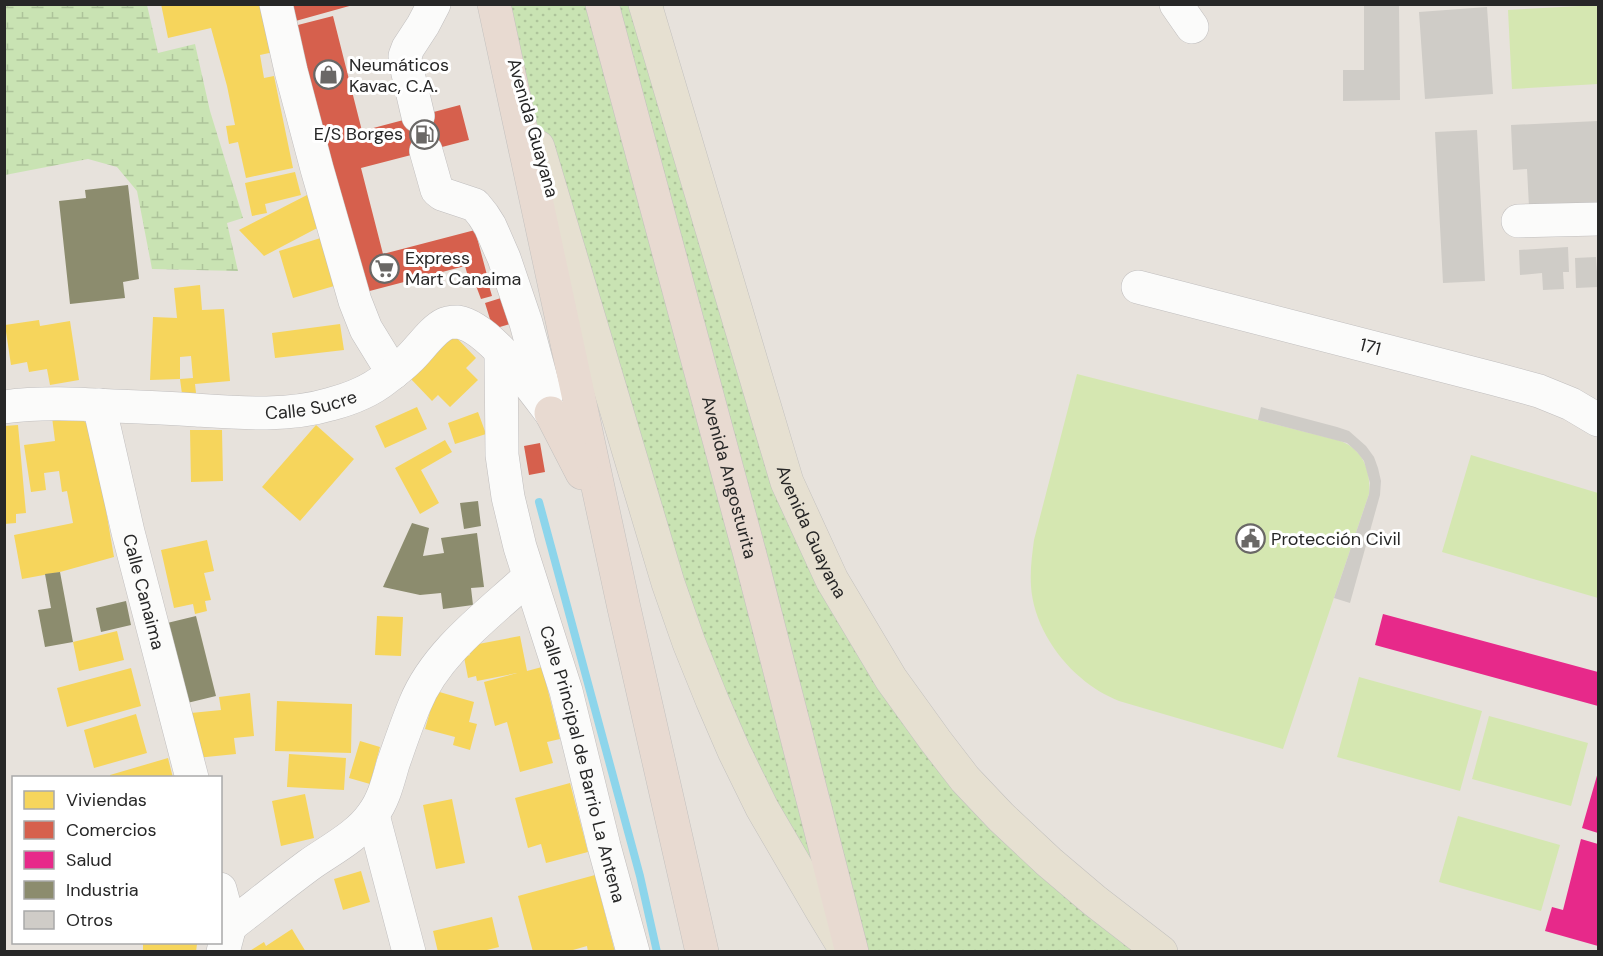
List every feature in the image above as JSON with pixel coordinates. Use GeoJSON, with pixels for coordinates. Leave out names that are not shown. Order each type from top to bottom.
{"type":"FeatureCollection","features":[{"type":"Feature","properties":{"kind":"highway"},"geometry":{"type":"LineString","coordinates":[[495,4],[608,537],[702,951]]}},
{"type":"Feature","properties":{"kind":"highway","name":"Avenida Angosturita"},"geometry":{"type":"LineString","coordinates":[[602,4],[753,566],[850,951]]}},
{"type":"Feature","properties":{"kind":"highway"},"geometry":{"type":"LineString","coordinates":[[551,413],[579,466],[608,537]]}},
{"type":"Feature","properties":{"kind":"main road","name":"Avenida Guayana"},"geometry":{"type":"LineString","coordinates":[[495,4],[661,562],[689,643],[734,752],[762,808],[822,911],[850,951]]}},
{"type":"Feature","properties":{"kind":"main road","name":"Avenida Guayana"},"geometry":{"type":"LineString","coordinates":[[645,4],[788,482],[832,580],[891,680],[965,779],[1049,862],[1095,901],[1161,951]]}},
{"type":"Feature","properties":{"kind":"street"},"geometry":{"type":"LineString","coordinates":[[276,4],[316,170],[355,302],[366,330],[393,373]]}},
{"type":"Feature","properties":{"kind":"street"},"geometry":{"type":"LineString","coordinates":[[418,116],[405,56],[434,4]]}},
{"type":"Feature","properties":{"kind":"street"},"geometry":{"type":"LineString","coordinates":[[664,4],[662,30],[666,75]]}},
{"type":"Feature","properties":{"kind":"street"},"geometry":{"type":"LineString","coordinates":[[426,151],[437,190],[475,206],[490,226],[504,258],[522,312],[551,413]]}},
{"type":"Feature","properties":{"kind":"street"},"geometry":{"type":"LineString","coordinates":[[1518,221],[1599,219]]}},
{"type":"Feature","properties":{"kind":"street","name":"171"},"geometry":{"type":"LineString","coordinates":[[1138,288],[1352,341],[1528,388],[1571,404],[1599,420]]}},
{"type":"Feature","properties":{"kind":"street","name":"Calle Sucre"},"geometry":{"type":"LineString","coordinates":[[4,407],[30,403],[62,403],[227,412],[308,411],[358,395],[383,381],[409,360],[445,323],[457,322],[473,327],[501,353],[551,413]]}},
{"type":"Feature","properties":{"kind":"street","name":"Calle Principal de Barrio La Antena"},"geometry":{"type":"LineString","coordinates":[[501,353],[502,455],[519,547],[566,691],[633,951]]}},
{"type":"Feature","properties":{"kind":"street","name":"Calle Canaima"},"geometry":{"type":"LineString","coordinates":[[99,405],[128,532],[192,776]]}},
{"type":"Feature","properties":{"kind":"street"},"geometry":{"type":"LineString","coordinates":[[227,939],[308,866],[356,832],[373,815],[385,794],[393,763],[415,703],[427,680],[439,662],[466,634],[529,577]]}},
{"type":"Feature","properties":{"kind":"street"},"geometry":{"type":"LineString","coordinates":[[373,815],[409,951]]}},
{"type":"Feature","properties":{"kind":"street"},"geometry":{"type":"LineString","coordinates":[[222,903],[227,939]]}},
{"type":"Feature","properties":{"kind":"green space"},"geometry":{"type":"Polygon","coordinates":[[[5,4],[147,5],[158,53],[195,44],[210,111],[243,218],[227,223],[238,271],[152,269],[137,191],[117,167],[88,159],[5,175],[5,4]]]}},
{"type":"Feature","properties":{"kind":"green space"},"geometry":{"type":"Polygon","coordinates":[[[496,5],[664,5],[662,12],[787,482],[935,740],[1161,951],[847,951],[734,751],[496,5]]]}},
{"type":"Feature","properties":{"kind":"green space"},"geometry":{"type":"Polygon","coordinates":[[[1598,5],[1598,84],[1512,89],[1508,10],[1598,5]]]}},
{"type":"Feature","properties":{"kind":"green space"},"geometry":{"type":"Polygon","coordinates":[[[1077,374],[1336,440],[1353,448],[1366,465],[1369,494],[1283,749],[1119,701],[1089,685],[1062,658],[1046,636],[1033,599],[1031,568],[1034,540],[1077,374]]]}},
{"type":"Feature","properties":{"kind":"green space"},"geometry":{"type":"Polygon","coordinates":[[[1471,455],[1598,493],[1598,598],[1442,552],[1471,455]]]}},
{"type":"Feature","properties":{"kind":"green space"},"geometry":{"type":"Polygon","coordinates":[[[1359,677],[1482,711],[1460,791],[1337,757],[1359,677]]]}},
{"type":"Feature","properties":{"kind":"green space"},"geometry":{"type":"Polygon","coordinates":[[[1489,716],[1588,743],[1571,806],[1472,779],[1489,716]]]}},
{"type":"Feature","properties":{"kind":"green space"},"geometry":{"type":"Polygon","coordinates":[[[1458,816],[1560,845],[1541,911],[1439,882],[1458,816]]]}},
{"type":"Feature","properties":{"kind":"building: Viviendas"},"geometry":{"type":"Polygon","coordinates":[[[161,4],[268,4],[274,52],[260,55],[264,78],[274,76],[293,168],[246,178],[238,142],[229,144],[226,126],[235,125],[211,28],[168,38],[161,4]]]}},
{"type":"Feature","properties":{"kind":"building: Viviendas"},"geometry":{"type":"Polygon","coordinates":[[[295,172],[301,195],[265,204],[267,213],[252,216],[245,183],[295,172]]]}},
{"type":"Feature","properties":{"kind":"building: Viviendas"},"geometry":{"type":"Polygon","coordinates":[[[307,195],[323,225],[264,256],[239,230],[307,195]]]}},
{"type":"Feature","properties":{"kind":"building: Viviendas"},"geometry":{"type":"Polygon","coordinates":[[[327,236],[341,284],[293,298],[279,251],[327,236]]]}},
{"type":"Feature","properties":{"kind":"building: Viviendas"},"geometry":{"type":"Polygon","coordinates":[[[200,285],[202,310],[224,309],[230,381],[195,384],[196,393],[182,394],[180,379],[150,380],[153,317],[177,318],[174,288],[200,285]],[[191,356],[180,357],[180,379],[193,378],[191,356]]]}},
{"type":"Feature","properties":{"kind":"building: Viviendas"},"geometry":{"type":"Polygon","coordinates":[[[39,320],[40,326],[70,321],[79,380],[50,385],[47,369],[29,372],[27,362],[11,365],[5,325],[39,320]]]}},
{"type":"Feature","properties":{"kind":"building: Viviendas"},"geometry":{"type":"Polygon","coordinates":[[[340,324],[344,350],[275,358],[272,333],[340,324]]]}},
{"type":"Feature","properties":{"kind":"building: Viviendas"},"geometry":{"type":"Polygon","coordinates":[[[454,335],[476,358],[466,368],[478,380],[450,407],[438,395],[432,401],[410,378],[454,335]]]}},
{"type":"Feature","properties":{"kind":"building: Viviendas"},"geometry":{"type":"Polygon","coordinates":[[[417,407],[427,429],[385,448],[375,426],[417,407]]]}},
{"type":"Feature","properties":{"kind":"building: Viviendas"},"geometry":{"type":"Polygon","coordinates":[[[478,412],[486,434],[455,444],[448,423],[478,412]]]}},
{"type":"Feature","properties":{"kind":"building: Viviendas"},"geometry":{"type":"Polygon","coordinates":[[[76,414],[92,428],[114,557],[60,572],[22,579],[14,535],[73,523],[67,491],[62,492],[59,471],[44,473],[46,490],[31,492],[24,445],[55,441],[52,417],[76,414]]]}},
{"type":"Feature","properties":{"kind":"building: Viviendas"},"geometry":{"type":"Polygon","coordinates":[[[18,425],[26,513],[16,514],[16,523],[4,524],[4,426],[18,425]]]}},
{"type":"Feature","properties":{"kind":"building: Viviendas"},"geometry":{"type":"Polygon","coordinates":[[[316,425],[354,459],[300,521],[262,487],[316,425]]]}},
{"type":"Feature","properties":{"kind":"building: Viviendas"},"geometry":{"type":"Polygon","coordinates":[[[190,430],[222,430],[223,481],[191,482],[190,430]]]}},
{"type":"Feature","properties":{"kind":"building: Viviendas"},"geometry":{"type":"Polygon","coordinates":[[[445,440],[452,452],[421,470],[439,503],[420,514],[395,468],[445,440]]]}},
{"type":"Feature","properties":{"kind":"building: Viviendas"},"geometry":{"type":"Polygon","coordinates":[[[207,540],[214,571],[204,573],[211,600],[205,601],[207,611],[195,614],[193,604],[174,608],[161,550],[207,540]]]}},
{"type":"Feature","properties":{"kind":"building: Viviendas"},"geometry":{"type":"Polygon","coordinates":[[[377,616],[403,617],[401,656],[375,655],[377,616]]]}},
{"type":"Feature","properties":{"kind":"building: Viviendas"},"geometry":{"type":"Polygon","coordinates":[[[117,631],[124,660],[79,671],[73,642],[117,631]]]}},
{"type":"Feature","properties":{"kind":"building: Viviendas"},"geometry":{"type":"Polygon","coordinates":[[[520,636],[527,671],[542,667],[560,739],[547,742],[553,763],[520,772],[507,722],[495,726],[484,682],[517,673],[477,681],[476,676],[468,678],[464,657],[470,655],[468,646],[520,636]]]}},
{"type":"Feature","properties":{"kind":"building: Viviendas"},"geometry":{"type":"Polygon","coordinates":[[[131,668],[141,706],[67,727],[57,688],[131,668]]]}},
{"type":"Feature","properties":{"kind":"building: Viviendas"},"geometry":{"type":"Polygon","coordinates":[[[436,691],[474,702],[469,722],[477,724],[470,750],[453,745],[455,737],[425,729],[436,691]]]}},
{"type":"Feature","properties":{"kind":"building: Viviendas"},"geometry":{"type":"Polygon","coordinates":[[[250,693],[254,736],[234,738],[236,754],[196,758],[191,713],[221,710],[219,697],[250,693]]]}},
{"type":"Feature","properties":{"kind":"building: Viviendas"},"geometry":{"type":"Polygon","coordinates":[[[277,701],[352,704],[351,753],[275,751],[277,701]]]}},
{"type":"Feature","properties":{"kind":"building: Viviendas"},"geometry":{"type":"Polygon","coordinates":[[[136,714],[147,753],[94,768],[84,730],[136,714]]]}},
{"type":"Feature","properties":{"kind":"building: Viviendas"},"geometry":{"type":"Polygon","coordinates":[[[360,741],[380,747],[370,784],[349,778],[360,741]]]}},
{"type":"Feature","properties":{"kind":"building: Viviendas"},"geometry":{"type":"Polygon","coordinates":[[[289,754],[346,758],[344,790],[287,787],[289,754]]]}},
{"type":"Feature","properties":{"kind":"building: Viviendas"},"geometry":{"type":"Polygon","coordinates":[[[168,758],[172,776],[110,776],[168,758]]]}},
{"type":"Feature","properties":{"kind":"building: Viviendas"},"geometry":{"type":"Polygon","coordinates":[[[570,783],[588,852],[546,863],[541,844],[528,848],[515,798],[570,783]]]}},
{"type":"Feature","properties":{"kind":"building: Viviendas"},"geometry":{"type":"Polygon","coordinates":[[[305,794],[314,838],[281,846],[272,801],[305,794]]]}},
{"type":"Feature","properties":{"kind":"building: Viviendas"},"geometry":{"type":"Polygon","coordinates":[[[452,799],[465,863],[436,869],[423,805],[452,799]]]}},
{"type":"Feature","properties":{"kind":"building: Viviendas"},"geometry":{"type":"Polygon","coordinates":[[[361,871],[370,902],[343,910],[334,879],[361,871]]]}},
{"type":"Feature","properties":{"kind":"building: Viviendas"},"geometry":{"type":"Polygon","coordinates":[[[595,875],[615,952],[588,952],[587,946],[566,952],[533,952],[518,896],[595,875]]]}},
{"type":"Feature","properties":{"kind":"building: Viviendas"},"geometry":{"type":"Polygon","coordinates":[[[492,917],[499,947],[479,952],[438,952],[433,931],[492,917]]]}},
{"type":"Feature","properties":{"kind":"building: Viviendas"},"geometry":{"type":"Polygon","coordinates":[[[292,929],[306,952],[248,952],[264,942],[266,946],[292,929]]]}},
{"type":"Feature","properties":{"kind":"building: Viviendas"},"geometry":{"type":"Polygon","coordinates":[[[143,944],[197,944],[196,952],[143,952],[143,944]]]}},
{"type":"Feature","properties":{"kind":"building: Comercios"},"geometry":{"type":"Polygon","coordinates":[[[287,4],[353,4],[353,5],[292,22],[287,4]]]}},
{"type":"Feature","properties":{"kind":"building: Comercios"},"geometry":{"type":"Polygon","coordinates":[[[333,16],[362,131],[460,105],[469,140],[361,168],[383,254],[475,230],[487,275],[469,280],[465,266],[362,293],[294,26],[333,16]]]}},
{"type":"Feature","properties":{"kind":"building: Comercios"},"geometry":{"type":"Polygon","coordinates":[[[487,279],[492,296],[481,299],[475,283],[487,279]]]}},
{"type":"Feature","properties":{"kind":"building: Comercios"},"geometry":{"type":"Polygon","coordinates":[[[501,298],[510,324],[493,329],[485,303],[501,298]]]}},
{"type":"Feature","properties":{"kind":"building: Comercios"},"geometry":{"type":"Polygon","coordinates":[[[540,443],[545,472],[529,475],[524,446],[540,443]]]}},
{"type":"Feature","properties":{"kind":"building: Salud"},"geometry":{"type":"Polygon","coordinates":[[[1383,614],[1598,672],[1598,706],[1375,645],[1383,614]]]}},
{"type":"Feature","properties":{"kind":"building: Salud"},"geometry":{"type":"Polygon","coordinates":[[[1598,772],[1598,833],[1582,828],[1598,772]]]}},
{"type":"Feature","properties":{"kind":"building: Salud"},"geometry":{"type":"Polygon","coordinates":[[[1581,839],[1598,844],[1598,946],[1545,931],[1552,907],[1563,910],[1581,839]]]}},
{"type":"Feature","properties":{"kind":"building: Industria"},"geometry":{"type":"Polygon","coordinates":[[[128,185],[139,279],[123,282],[125,298],[70,304],[59,201],[86,198],[85,190],[128,185]]]}},
{"type":"Feature","properties":{"kind":"building: Industria"},"geometry":{"type":"Polygon","coordinates":[[[478,501],[481,526],[464,529],[460,503],[478,501]]]}},
{"type":"Feature","properties":{"kind":"building: Industria"},"geometry":{"type":"Polygon","coordinates":[[[412,523],[429,528],[423,556],[444,553],[441,538],[477,533],[484,587],[471,588],[473,605],[443,609],[441,593],[420,595],[383,587],[412,523]]]}},
{"type":"Feature","properties":{"kind":"building: Industria"},"geometry":{"type":"Polygon","coordinates":[[[60,572],[73,642],[45,647],[38,610],[51,608],[45,574],[60,572]]]}},
{"type":"Feature","properties":{"kind":"building: Industria"},"geometry":{"type":"Polygon","coordinates":[[[126,601],[131,625],[101,632],[96,608],[126,601]]]}},
{"type":"Feature","properties":{"kind":"building: Industria"},"geometry":{"type":"Polygon","coordinates":[[[196,616],[216,696],[183,704],[163,624],[196,616]]]}},
{"type":"Feature","properties":{"kind":"building: Otros"},"geometry":{"type":"Polygon","coordinates":[[[1364,4],[1399,4],[1400,100],[1343,101],[1343,70],[1364,70],[1364,4]]]}},
{"type":"Feature","properties":{"kind":"building: Otros"},"geometry":{"type":"Polygon","coordinates":[[[1487,7],[1493,94],[1425,99],[1419,12],[1487,7]]]}},
{"type":"Feature","properties":{"kind":"building: Otros"},"geometry":{"type":"Polygon","coordinates":[[[1598,121],[1598,204],[1529,207],[1527,169],[1513,170],[1511,125],[1598,121]]]}},
{"type":"Feature","properties":{"kind":"building: Otros"},"geometry":{"type":"Polygon","coordinates":[[[1477,130],[1485,281],[1443,283],[1435,132],[1477,130]]]}},
{"type":"Feature","properties":{"kind":"building: Otros"},"geometry":{"type":"Polygon","coordinates":[[[1568,247],[1569,272],[1563,272],[1564,289],[1543,290],[1542,273],[1520,275],[1519,250],[1568,247]]]}},
{"type":"Feature","properties":{"kind":"building: Otros"},"geometry":{"type":"Polygon","coordinates":[[[1596,257],[1598,287],[1576,288],[1575,258],[1596,257]]]}},
{"type":"Feature","properties":{"kind":"building: Otros"},"geometry":{"type":"Polygon","coordinates":[[[1261,407],[1349,431],[1366,446],[1374,457],[1381,481],[1380,495],[1350,603],[1334,598],[1369,494],[1370,483],[1364,461],[1347,443],[1258,420],[1261,407]]]}},
{"type":"Feature","properties":{"kind":"waterway"},"geometry":{"type":"LineString","coordinates":[[539,502],[640,876],[657,952]]}},
{"type":"Feature","properties":{"kind":"place","name":"Neumáticos Kavac, C.A."},"geometry":{"type":"Point","coordinates":[328,75]}},
{"type":"Feature","properties":{"kind":"place","name":"E/S Borges"},"geometry":{"type":"Point","coordinates":[424,134]}},
{"type":"Feature","properties":{"kind":"place","name":"Express Mart Canaima"},"geometry":{"type":"Point","coordinates":[384,268]}},
{"type":"Feature","properties":{"kind":"place","name":"Protección Civil"},"geometry":{"type":"Point","coordinates":[1250,539]}}]}
